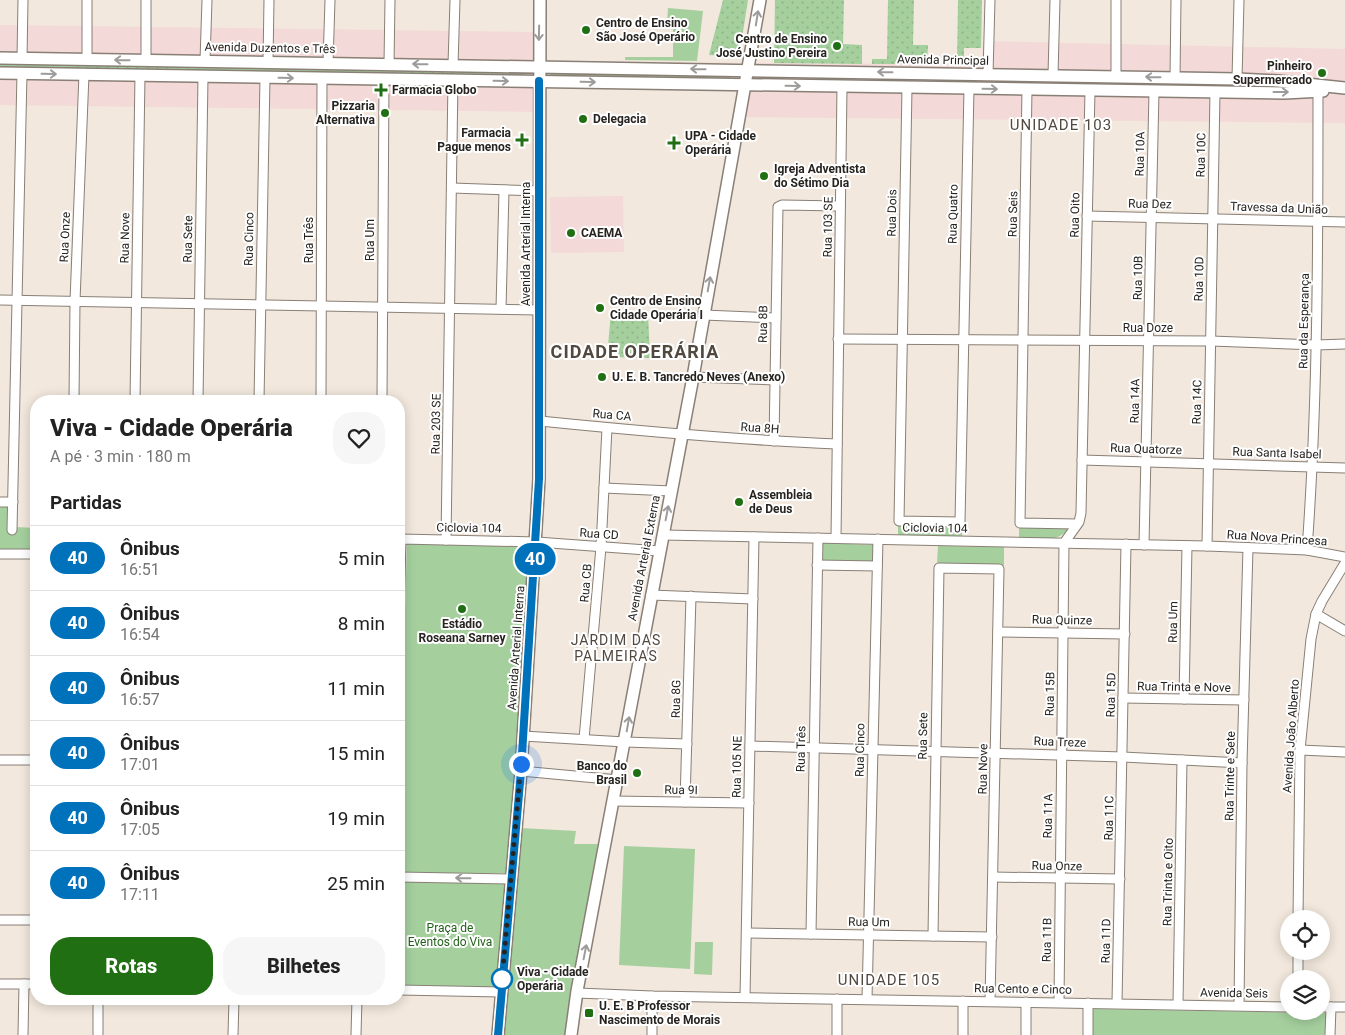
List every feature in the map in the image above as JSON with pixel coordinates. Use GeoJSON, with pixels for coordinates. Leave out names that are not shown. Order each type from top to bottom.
{"type":"FeatureCollection","features":[{"type":"Feature","properties":{"kind":"main road","name":"Avenida Arterial Interna"},"geometry":{"type":"LineString","coordinates":[[498,1035],[521,771],[537,542],[540,421],[540,0]]}},
{"type":"Feature","properties":{"kind":"main road","name":"Avenida Arterial Externa"},"geometry":{"type":"LineString","coordinates":[[571,1035],[577,993],[693,377],[760,0]]}},
{"type":"Feature","properties":{"kind":"main road","name":"Avenida Duzentos e Três"},"geometry":{"type":"LineString","coordinates":[[0,58],[539,66]]}},
{"type":"Feature","properties":{"kind":"main road","name":"Avenida Principal"},"geometry":{"type":"LineString","coordinates":[[539,66],[1237,79],[1303,83],[1345,89]]}},
{"type":"Feature","properties":{"kind":"main road"},"geometry":{"type":"LineString","coordinates":[[730,70],[738,74],[744,85]]}},
{"type":"Feature","properties":{"kind":"main road"},"geometry":{"type":"LineString","coordinates":[[0,72],[203,77],[539,81]]}},
{"type":"Feature","properties":{"kind":"main road"},"geometry":{"type":"LineString","coordinates":[[907,88],[907,81],[910,78],[925,77],[938,73]]}},
{"type":"Feature","properties":{"kind":"main road"},"geometry":{"type":"LineString","coordinates":[[1014,89],[1025,86],[1049,86],[1053,84],[1053,75]]}},
{"type":"Feature","properties":{"kind":"main road","name":"Avenida Principal"},"geometry":{"type":"LineString","coordinates":[[539,81],[1215,92],[1345,89]]}},
{"type":"Feature","properties":{"kind":"street"},"geometry":{"type":"LineString","coordinates":[[22,58],[23,0]]}},
{"type":"Feature","properties":{"kind":"street"},"geometry":{"type":"LineString","coordinates":[[87,0],[87,59]]}},
{"type":"Feature","properties":{"kind":"street"},"geometry":{"type":"LineString","coordinates":[[146,0],[146,60]]}},
{"type":"Feature","properties":{"kind":"street"},"geometry":{"type":"LineString","coordinates":[[205,61],[206,0]]}},
{"type":"Feature","properties":{"kind":"street"},"geometry":{"type":"LineString","coordinates":[[268,62],[269,0]]}},
{"type":"Feature","properties":{"kind":"street"},"geometry":{"type":"LineString","coordinates":[[328,63],[330,0]]}},
{"type":"Feature","properties":{"kind":"street"},"geometry":{"type":"LineString","coordinates":[[389,64],[390,0]]}},
{"type":"Feature","properties":{"kind":"street"},"geometry":{"type":"LineString","coordinates":[[454,0],[454,65]]}},
{"type":"Feature","properties":{"kind":"street"},"geometry":{"type":"LineString","coordinates":[[988,74],[990,0]]}},
{"type":"Feature","properties":{"kind":"street"},"geometry":{"type":"LineString","coordinates":[[1053,75],[1055,0]]}},
{"type":"Feature","properties":{"kind":"street"},"geometry":{"type":"LineString","coordinates":[[1116,0],[1116,76]]}},
{"type":"Feature","properties":{"kind":"street"},"geometry":{"type":"LineString","coordinates":[[1175,78],[1176,0]]}},
{"type":"Feature","properties":{"kind":"street"},"geometry":{"type":"LineString","coordinates":[[1237,79],[1239,0]]}},
{"type":"Feature","properties":{"kind":"street"},"geometry":{"type":"LineString","coordinates":[[12,530],[22,73]]}},
{"type":"Feature","properties":{"kind":"street","name":"Rua Onze"},"geometry":{"type":"LineString","coordinates":[[74,395],[75,301],[84,74]]}},
{"type":"Feature","properties":{"kind":"street","name":"Rua Nove"},"geometry":{"type":"LineString","coordinates":[[135,395],[140,75]]}},
{"type":"Feature","properties":{"kind":"street","name":"Rua Sete"},"geometry":{"type":"LineString","coordinates":[[198,395],[203,77]]}},
{"type":"Feature","properties":{"kind":"street","name":"Rua Cinco"},"geometry":{"type":"LineString","coordinates":[[259,395],[264,78]]}},
{"type":"Feature","properties":{"kind":"street","name":"Rua Três"},"geometry":{"type":"LineString","coordinates":[[321,395],[322,78]]}},
{"type":"Feature","properties":{"kind":"street","name":"Rua Um"},"geometry":{"type":"LineString","coordinates":[[382,395],[384,79]]}},
{"type":"Feature","properties":{"kind":"street","name":"Rua 203 SE"},"geometry":{"type":"LineString","coordinates":[[446,540],[453,80]]}},
{"type":"Feature","properties":{"kind":"street","name":"Rua 103 SE"},"geometry":{"type":"LineString","coordinates":[[836,538],[842,87]]}},
{"type":"Feature","properties":{"kind":"street","name":"Rua Dois"},"geometry":{"type":"LineString","coordinates":[[907,88],[899,521],[930,522]]}},
{"type":"Feature","properties":{"kind":"street","name":"Rua Quatro"},"geometry":{"type":"LineString","coordinates":[[930,522],[960,522],[968,88]]}},
{"type":"Feature","properties":{"kind":"street","name":"Rua Seis"},"geometry":{"type":"LineString","coordinates":[[1027,89],[1020,523],[1077,524]]}},
{"type":"Feature","properties":{"kind":"street","name":"Rua Oito"},"geometry":{"type":"LineString","coordinates":[[1064,543],[1077,524],[1081,513],[1090,90]]}},
{"type":"Feature","properties":{"kind":"street","name":"Rua 10A"},"geometry":{"type":"LineString","coordinates":[[1152,217],[1154,91]]}},
{"type":"Feature","properties":{"kind":"street","name":"Rua da Esperança"},"geometry":{"type":"LineString","coordinates":[[1307,550],[1313,467],[1316,345],[1318,91]]}},
{"type":"Feature","properties":{"kind":"street","name":"Rua 10C"},"geometry":{"type":"LineString","coordinates":[[1213,218],[1215,92]]}},
{"type":"Feature","properties":{"kind":"street"},"geometry":{"type":"LineString","coordinates":[[452,188],[539,191]]}},
{"type":"Feature","properties":{"kind":"street"},"geometry":{"type":"LineString","coordinates":[[500,309],[504,190]]}},
{"type":"Feature","properties":{"kind":"street","name":"Rua 8B"},"geometry":{"type":"LineString","coordinates":[[774,441],[778,207],[782,205],[840,206]]}},
{"type":"Feature","properties":{"kind":"street","name":"Rua Dez"},"geometry":{"type":"LineString","coordinates":[[1087,216],[1213,218]]}},
{"type":"Feature","properties":{"kind":"street","name":"Rua 10B"},"geometry":{"type":"LineString","coordinates":[[1149,340],[1152,217]]}},
{"type":"Feature","properties":{"kind":"street","name":"Travessa da União"},"geometry":{"type":"LineString","coordinates":[[1213,218],[1345,222]]}},
{"type":"Feature","properties":{"kind":"street","name":"Rua 10D"},"geometry":{"type":"LineString","coordinates":[[1210,341],[1213,218]]}},
{"type":"Feature","properties":{"kind":"street"},"geometry":{"type":"LineString","coordinates":[[0,300],[540,310]]}},
{"type":"Feature","properties":{"kind":"street"},"geometry":{"type":"LineString","coordinates":[[704,315],[776,318]]}},
{"type":"Feature","properties":{"kind":"street"},"geometry":{"type":"LineString","coordinates":[[838,339],[1085,340]]}},
{"type":"Feature","properties":{"kind":"street","name":"Rua Doze"},"geometry":{"type":"LineString","coordinates":[[1085,340],[1345,344]]}},
{"type":"Feature","properties":{"kind":"street","name":"Rua 14A"},"geometry":{"type":"LineString","coordinates":[[1144,545],[1149,340]]}},
{"type":"Feature","properties":{"kind":"street","name":"Rua 14C"},"geometry":{"type":"LineString","coordinates":[[1207,546],[1210,341]]}},
{"type":"Feature","properties":{"kind":"street"},"geometry":{"type":"LineString","coordinates":[[693,377],[775,380]]}},
{"type":"Feature","properties":{"kind":"street","name":"Rua CA"},"geometry":{"type":"LineString","coordinates":[[540,421],[682,434]]}},
{"type":"Feature","properties":{"kind":"street","name":"Rua CB"},"geometry":{"type":"LineString","coordinates":[[584,740],[602,547],[607,428]]}},
{"type":"Feature","properties":{"kind":"street","name":"Rua 8H"},"geometry":{"type":"LineString","coordinates":[[682,434],[837,444]]}},
{"type":"Feature","properties":{"kind":"street","name":"Rua Quatorze"},"geometry":{"type":"LineString","coordinates":[[1082,460],[1208,464]]}},
{"type":"Feature","properties":{"kind":"street","name":"Rua Santa Isabel"},"geometry":{"type":"LineString","coordinates":[[1208,464],[1345,468]]}},
{"type":"Feature","properties":{"kind":"street"},"geometry":{"type":"LineString","coordinates":[[604,488],[671,491]]}},
{"type":"Feature","properties":{"kind":"street"},"geometry":{"type":"LineString","coordinates":[[0,502],[13,502]]}},
{"type":"Feature","properties":{"kind":"street","name":"Ciclovia 104"},"geometry":{"type":"LineString","coordinates":[[663,535],[1207,546]]}},
{"type":"Feature","properties":{"kind":"street","name":"Rua 105 NE"},"geometry":{"type":"LineString","coordinates":[[745,997],[754,536]]}},
{"type":"Feature","properties":{"kind":"street","name":"Rua Três"},"geometry":{"type":"LineString","coordinates":[[811,934],[818,538]]}},
{"type":"Feature","properties":{"kind":"street","name":"Ciclovia 104"},"geometry":{"type":"LineString","coordinates":[[405,539],[537,542]]}},
{"type":"Feature","properties":{"kind":"street","name":"Rua Cinco"},"geometry":{"type":"LineString","coordinates":[[869,935],[878,539]]}},
{"type":"Feature","properties":{"kind":"street","name":"Rua CD"},"geometry":{"type":"LineString","coordinates":[[537,542],[660,551]]}},
{"type":"Feature","properties":{"kind":"street","name":"Rua 15B"},"geometry":{"type":"LineString","coordinates":[[1061,755],[1064,543]]}},
{"type":"Feature","properties":{"kind":"street","name":"Rua 15D"},"geometry":{"type":"LineString","coordinates":[[1123,757],[1126,544]]}},
{"type":"Feature","properties":{"kind":"street","name":"Rua Um"},"geometry":{"type":"LineString","coordinates":[[1184,699],[1187,546]]}},
{"type":"Feature","properties":{"kind":"street","name":"Rua Nova Princesa"},"geometry":{"type":"LineString","coordinates":[[1207,546],[1307,550],[1345,556]]}},
{"type":"Feature","properties":{"kind":"street","name":"Rua Trinte e Sete"},"geometry":{"type":"LineString","coordinates":[[1238,1005],[1248,548]]}},
{"type":"Feature","properties":{"kind":"street"},"geometry":{"type":"LineString","coordinates":[[0,554],[30,554]]}},
{"type":"Feature","properties":{"kind":"street","name":"Avenida João Alberto"},"geometry":{"type":"LineString","coordinates":[[1298,910],[1300,750],[1311,639],[1316,614],[1328,589],[1345,563]]}},
{"type":"Feature","properties":{"kind":"street"},"geometry":{"type":"LineString","coordinates":[[817,564],[877,566]]}},
{"type":"Feature","properties":{"kind":"street","name":"Rua Sete"},"geometry":{"type":"LineString","coordinates":[[933,936],[939,568],[969,568]]}},
{"type":"Feature","properties":{"kind":"street","name":"Rua Nove"},"geometry":{"type":"LineString","coordinates":[[969,568],[999,569],[990,1001]]}},
{"type":"Feature","properties":{"kind":"street"},"geometry":{"type":"LineString","coordinates":[[651,595],[753,599]]}},
{"type":"Feature","properties":{"kind":"street","name":"Rua 8G"},"geometry":{"type":"LineString","coordinates":[[685,802],[691,596]]}},
{"type":"Feature","properties":{"kind":"street"},"geometry":{"type":"LineString","coordinates":[[1316,614],[1345,631]]}},
{"type":"Feature","properties":{"kind":"street","name":"Rua Quinze"},"geometry":{"type":"LineString","coordinates":[[998,632],[1124,634]]}},
{"type":"Feature","properties":{"kind":"street","name":"Rua Trinta e Nove"},"geometry":{"type":"LineString","coordinates":[[1124,698],[1244,700]]}},
{"type":"Feature","properties":{"kind":"street"},"geometry":{"type":"LineString","coordinates":[[523,736],[687,744]]}},
{"type":"Feature","properties":{"kind":"street","name":"Rua Treze"},"geometry":{"type":"LineString","coordinates":[[750,746],[1123,757]]}},
{"type":"Feature","properties":{"kind":"street"},"geometry":{"type":"LineString","coordinates":[[1300,750],[1345,752]]}},
{"type":"Feature","properties":{"kind":"street","name":"Rua 11A"},"geometry":{"type":"LineString","coordinates":[[1060,878],[1061,755]]}},
{"type":"Feature","properties":{"kind":"street"},"geometry":{"type":"LineString","coordinates":[[1123,757],[1242,763]]}},
{"type":"Feature","properties":{"kind":"street","name":"Rua 11C"},"geometry":{"type":"LineString","coordinates":[[1120,879],[1123,757]]}},
{"type":"Feature","properties":{"kind":"street"},"geometry":{"type":"LineString","coordinates":[[0,760],[30,760]]}},
{"type":"Feature","properties":{"kind":"street","name":"Rua Trinta e Oito"},"geometry":{"type":"LineString","coordinates":[[1178,1004],[1182,760]]}},
{"type":"Feature","properties":{"kind":"street"},"geometry":{"type":"LineString","coordinates":[[521,771],[618,780]]}},
{"type":"Feature","properties":{"kind":"street","name":"Rua 9I"},"geometry":{"type":"LineString","coordinates":[[613,801],[749,803]]}},
{"type":"Feature","properties":{"kind":"street"},"geometry":{"type":"LineString","coordinates":[[405,877],[511,879]]}},
{"type":"Feature","properties":{"kind":"street","name":"Rua Onze"},"geometry":{"type":"LineString","coordinates":[[993,877],[1120,879]]}},
{"type":"Feature","properties":{"kind":"street","name":"Rua 11B"},"geometry":{"type":"LineString","coordinates":[[1059,1002],[1060,878]]}},
{"type":"Feature","properties":{"kind":"street","name":"Rua 11D"},"geometry":{"type":"LineString","coordinates":[[1117,1003],[1120,879]]}},
{"type":"Feature","properties":{"kind":"street"},"geometry":{"type":"LineString","coordinates":[[0,920],[30,920]]}},
{"type":"Feature","properties":{"kind":"street","name":"Rua Um"},"geometry":{"type":"LineString","coordinates":[[747,933],[992,937]]}},
{"type":"Feature","properties":{"kind":"street"},"geometry":{"type":"LineString","coordinates":[[867,999],[869,935]]}},
{"type":"Feature","properties":{"kind":"street"},"geometry":{"type":"LineString","coordinates":[[0,984],[30,984]]}},
{"type":"Feature","properties":{"kind":"street"},"geometry":{"type":"LineString","coordinates":[[23,1035],[24,984]]}},
{"type":"Feature","properties":{"kind":"street"},"geometry":{"type":"LineString","coordinates":[[405,990],[501,992]]}},
{"type":"Feature","properties":{"kind":"street","name":"Rua Cento e Cinco"},"geometry":{"type":"LineString","coordinates":[[577,993],[652,996],[1178,1004]]}},
{"type":"Feature","properties":{"kind":"street"},"geometry":{"type":"LineString","coordinates":[[652,996],[652,1035]]}},
{"type":"Feature","properties":{"kind":"street"},"geometry":{"type":"LineString","coordinates":[[837,999],[837,1035]]}},
{"type":"Feature","properties":{"kind":"street"},"geometry":{"type":"LineString","coordinates":[[963,1035],[964,1001]]}},
{"type":"Feature","properties":{"kind":"street"},"geometry":{"type":"LineString","coordinates":[[1026,1002],[1026,1035]]}},
{"type":"Feature","properties":{"kind":"street"},"geometry":{"type":"LineString","coordinates":[[1088,1003],[1088,1035]]}},
{"type":"Feature","properties":{"kind":"street","name":"Avenida Seis"},"geometry":{"type":"LineString","coordinates":[[1178,1004],[1280,1006]]}},
{"type":"Feature","properties":{"kind":"street"},"geometry":{"type":"LineString","coordinates":[[98,1005],[98,1035]]}},
{"type":"Feature","properties":{"kind":"street"},"geometry":{"type":"LineString","coordinates":[[233,1035],[234,1005]]}},
{"type":"Feature","properties":{"kind":"street"},"geometry":{"type":"LineString","coordinates":[[356,1035],[357,1005]]}},
{"type":"Feature","properties":{"kind":"street"},"geometry":{"type":"LineString","coordinates":[[1330,1007],[1345,1007]]}},
{"type":"Feature","properties":{"kind":"street"},"geometry":{"type":"LineString","coordinates":[[1328,1020],[1330,1035]]}},
{"type":"Feature","properties":{"kind":"shaded area"},"geometry":{"type":"Polygon","coordinates":[[[0,25],[533,32],[533,61],[899,64],[982,67],[983,41],[1345,49],[1345,123],[744,117],[746,90],[543,85],[542,112],[0,105],[0,25]]]}},
{"type":"Feature","properties":{"kind":"shaded area"},"geometry":{"type":"Polygon","coordinates":[[[623,196],[624,252],[551,253],[550,197],[623,196]]]}},
{"type":"Feature","properties":{"kind":"green space"},"geometry":{"type":"Polygon","coordinates":[[[723,0],[748,0],[739,57],[709,55],[723,0]]]}},
{"type":"Feature","properties":{"kind":"green space"},"geometry":{"type":"Polygon","coordinates":[[[775,0],[844,0],[843,44],[862,45],[862,64],[774,63],[775,0]]]}},
{"type":"Feature","properties":{"kind":"green space"},"geometry":{"type":"Polygon","coordinates":[[[888,0],[914,0],[913,45],[928,45],[927,64],[872,64],[872,59],[887,59],[888,0]]]}},
{"type":"Feature","properties":{"kind":"green space"},"geometry":{"type":"Polygon","coordinates":[[[958,0],[982,0],[981,48],[964,48],[964,65],[957,65],[958,0]]]}},
{"type":"Feature","properties":{"kind":"green space"},"geometry":{"type":"Polygon","coordinates":[[[668,8],[703,11],[697,61],[625,60],[625,57],[673,57],[673,24],[667,23],[668,8]]]}},
{"type":"Feature","properties":{"kind":"green space"},"geometry":{"type":"Polygon","coordinates":[[[0,62],[525,71],[525,76],[0,67],[0,62]]]}},
{"type":"Feature","properties":{"kind":"green space"},"geometry":{"type":"Polygon","coordinates":[[[551,71],[730,75],[730,81],[551,77],[551,71]]]}},
{"type":"Feature","properties":{"kind":"green space"},"geometry":{"type":"Polygon","coordinates":[[[611,312],[648,312],[650,358],[607,357],[611,312]]]}},
{"type":"Feature","properties":{"kind":"green space"},"geometry":{"type":"Polygon","coordinates":[[[0,507],[14,507],[14,527],[30,528],[30,552],[0,552],[0,507]]]}},
{"type":"Feature","properties":{"kind":"green space"},"geometry":{"type":"Polygon","coordinates":[[[898,525],[962,526],[962,539],[898,537],[898,525]]]}},
{"type":"Feature","properties":{"kind":"green space"},"geometry":{"type":"Polygon","coordinates":[[[1019,527],[1069,528],[1053,539],[1040,540],[1019,539],[1019,527]]]}},
{"type":"Feature","properties":{"kind":"green space"},"geometry":{"type":"Polygon","coordinates":[[[407,543],[532,547],[508,873],[405,874],[405,611],[407,543]]]}},
{"type":"Feature","properties":{"kind":"green space"},"geometry":{"type":"Polygon","coordinates":[[[821,543],[875,545],[875,563],[820,561],[821,543]]]}},
{"type":"Feature","properties":{"kind":"green space"},"geometry":{"type":"Polygon","coordinates":[[[938,546],[1004,547],[1004,566],[937,564],[938,546]]]}},
{"type":"Feature","properties":{"kind":"green space"},"geometry":{"type":"Polygon","coordinates":[[[521,828],[576,831],[574,844],[598,844],[565,1035],[503,1035],[521,828]]]}},
{"type":"Feature","properties":{"kind":"green space"},"geometry":{"type":"Polygon","coordinates":[[[624,846],[695,849],[690,969],[619,965],[624,846]]]}},
{"type":"Feature","properties":{"kind":"green space","name":"Praça de Eventos do Viva"},"geometry":{"type":"Polygon","coordinates":[[[405,880],[506,882],[496,989],[405,987],[405,880]]]}},
{"type":"Feature","properties":{"kind":"green space"},"geometry":{"type":"Polygon","coordinates":[[[695,942],[713,942],[712,975],[694,974],[695,942]]]}},
{"type":"Feature","properties":{"kind":"green space"},"geometry":{"type":"Polygon","coordinates":[[[1092,1009],[1280,1012],[1280,1020],[1327,1020],[1326,1035],[1092,1035],[1092,1009]]]}},
{"type":"Feature","properties":{"kind":"bus line","name":"40"},"geometry":{"type":"LineString","coordinates":[[498,1035],[521,771],[537,542],[540,421],[539,81]]}},
{"type":"Feature","properties":{"kind":"place","name":"Centro de Ensino São José Operário"},"geometry":{"type":"Point","coordinates":[586,30]}},
{"type":"Feature","properties":{"kind":"place","name":"Centro de Ensino José Justino Pereira"},"geometry":{"type":"Point","coordinates":[837,46]}},
{"type":"Feature","properties":{"kind":"place","name":"Pinheiro Supermercado"},"geometry":{"type":"Point","coordinates":[1322,73]}},
{"type":"Feature","properties":{"kind":"place","name":"Farmacia Globo"},"geometry":{"type":"Point","coordinates":[381,90]}},
{"type":"Feature","properties":{"kind":"place","name":"Pizzaria Alternativa"},"geometry":{"type":"Point","coordinates":[385,113]}},
{"type":"Feature","properties":{"kind":"place","name":"Delegacia"},"geometry":{"type":"Point","coordinates":[583,119]}},
{"type":"Feature","properties":{"kind":"place","name":"Farmacia Pague menos"},"geometry":{"type":"Point","coordinates":[522,140]}},
{"type":"Feature","properties":{"kind":"place","name":"UPA - Cidade Operária"},"geometry":{"type":"Point","coordinates":[674,143]}},
{"type":"Feature","properties":{"kind":"place","name":"Igreja Adventista do Sétimo Dia"},"geometry":{"type":"Point","coordinates":[764,176]}},
{"type":"Feature","properties":{"kind":"place","name":"CAEMA"},"geometry":{"type":"Point","coordinates":[571,233]}},
{"type":"Feature","properties":{"kind":"place","name":"Centro de Ensino Cidade Operária I"},"geometry":{"type":"Point","coordinates":[600,308]}},
{"type":"Feature","properties":{"kind":"place","name":"U. E. B. Tancredo Neves (Anexo)"},"geometry":{"type":"Point","coordinates":[602,377]}},
{"type":"Feature","properties":{"kind":"place","name":"Assembleia de Deus"},"geometry":{"type":"Point","coordinates":[739,502]}},
{"type":"Feature","properties":{"kind":"place","name":"Estádio Roseana Sarney"},"geometry":{"type":"Point","coordinates":[462,609]}},
{"type":"Feature","properties":{"kind":"place","name":"Banco do Brasil"},"geometry":{"type":"Point","coordinates":[637,773]}},
{"type":"Feature","properties":{"kind":"place","name":"Viva - Cidade Operária"},"geometry":{"type":"Point","coordinates":[502,979]}},
{"type":"Feature","properties":{"kind":"place","name":"U. E. B Professor Nascimento de Morais"},"geometry":{"type":"Point","coordinates":[589,1013]}},
{"type":"Feature","properties":{"kind":"district","name":"UNIDADE 103"},"geometry":{"type":"Point","coordinates":[1061,125]}},
{"type":"Feature","properties":{"kind":"district","name":"CIDADE OPERÁRIA"},"geometry":{"type":"Point","coordinates":[635,352]}},
{"type":"Feature","properties":{"kind":"district","name":"JARDIM DAS PALMEIRAS"},"geometry":{"type":"Point","coordinates":[616,648]}},
{"type":"Feature","properties":{"kind":"district","name":"UNIDADE 105"},"geometry":{"type":"Point","coordinates":[889,980]}},
{"type":"Feature","properties":{"kind":"route"},"geometry":{"type":"LineString","coordinates":[[502,979],[521,764]]}}]}
